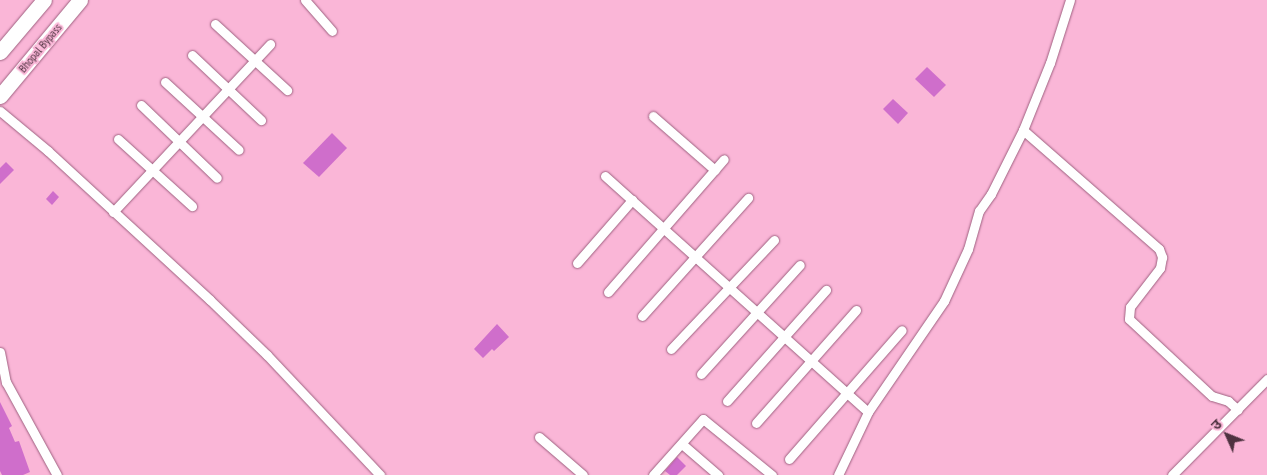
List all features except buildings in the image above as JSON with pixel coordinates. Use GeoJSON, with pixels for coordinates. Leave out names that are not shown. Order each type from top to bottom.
{"type":"FeatureCollection","features":[{"type":"Feature","properties":{"kind":"highway"},"geometry":{"type":"LineString","coordinates":[[0,52],[44,0]]}},
{"type":"Feature","properties":{"kind":"highway","name":"Bhopal Bypass"},"geometry":{"type":"LineString","coordinates":[[0,96],[80,0]]}},
{"type":"Feature","properties":{"kind":"street"},"geometry":{"type":"LineString","coordinates":[[305,0],[332,31]]}},
{"type":"Feature","properties":{"kind":"street"},"geometry":{"type":"LineString","coordinates":[[838,475],[868,412],[902,360],[938,313],[968,249],[979,211],[991,194],[1023,130],[1050,63],[1070,0]]}},
{"type":"Feature","properties":{"kind":"street"},"geometry":{"type":"LineString","coordinates":[[215,24],[287,90]]}},
{"type":"Feature","properties":{"kind":"street"},"geometry":{"type":"LineString","coordinates":[[113,212],[270,44]]}},
{"type":"Feature","properties":{"kind":"street"},"geometry":{"type":"LineString","coordinates":[[192,55],[261,120]]}},
{"type":"Feature","properties":{"kind":"street"},"geometry":{"type":"LineString","coordinates":[[165,82],[239,150]]}},
{"type":"Feature","properties":{"kind":"street"},"geometry":{"type":"LineString","coordinates":[[141,106],[216,178]]}},
{"type":"Feature","properties":{"kind":"street"},"geometry":{"type":"LineString","coordinates":[[0,111],[48,151],[238,328],[380,475]]}},
{"type":"Feature","properties":{"kind":"street"},"geometry":{"type":"LineString","coordinates":[[653,116],[715,170]]}},
{"type":"Feature","properties":{"kind":"street"},"geometry":{"type":"LineString","coordinates":[[1023,130],[1159,250],[1162,256],[1160,268],[1130,307],[1129,319],[1212,396],[1228,402],[1238,410]]}},
{"type":"Feature","properties":{"kind":"street"},"geometry":{"type":"LineString","coordinates":[[118,139],[192,206]]}},
{"type":"Feature","properties":{"kind":"street"},"geometry":{"type":"LineString","coordinates":[[608,292],[724,159]]}},
{"type":"Feature","properties":{"kind":"street"},"geometry":{"type":"LineString","coordinates":[[605,176],[868,412]]}},
{"type":"Feature","properties":{"kind":"street"},"geometry":{"type":"LineString","coordinates":[[642,316],[748,198]]}},
{"type":"Feature","properties":{"kind":"street"},"geometry":{"type":"LineString","coordinates":[[577,263],[632,200]]}},
{"type":"Feature","properties":{"kind":"street"},"geometry":{"type":"LineString","coordinates":[[671,350],[774,240]]}},
{"type":"Feature","properties":{"kind":"street"},"geometry":{"type":"LineString","coordinates":[[701,374],[800,265]]}},
{"type":"Feature","properties":{"kind":"street"},"geometry":{"type":"LineString","coordinates":[[727,401],[826,290]]}},
{"type":"Feature","properties":{"kind":"street"},"geometry":{"type":"LineString","coordinates":[[756,423],[856,310]]}},
{"type":"Feature","properties":{"kind":"street"},"geometry":{"type":"LineString","coordinates":[[789,459],[902,330]]}},
{"type":"Feature","properties":{"kind":"street"},"geometry":{"type":"LineString","coordinates":[[0,354],[3,385],[57,475]]}},
{"type":"Feature","properties":{"kind":"street"},"geometry":{"type":"LineString","coordinates":[[1172,475],[1238,410],[1267,378]]}},
{"type":"Feature","properties":{"kind":"street"},"geometry":{"type":"LineString","coordinates":[[655,474],[703,420],[772,475]]}},
{"type":"Feature","properties":{"kind":"street"},"geometry":{"type":"LineString","coordinates":[[539,437],[583,475]]}},
{"type":"Feature","properties":{"kind":"street"},"geometry":{"type":"LineString","coordinates":[[682,444],[718,475]]}}]}
